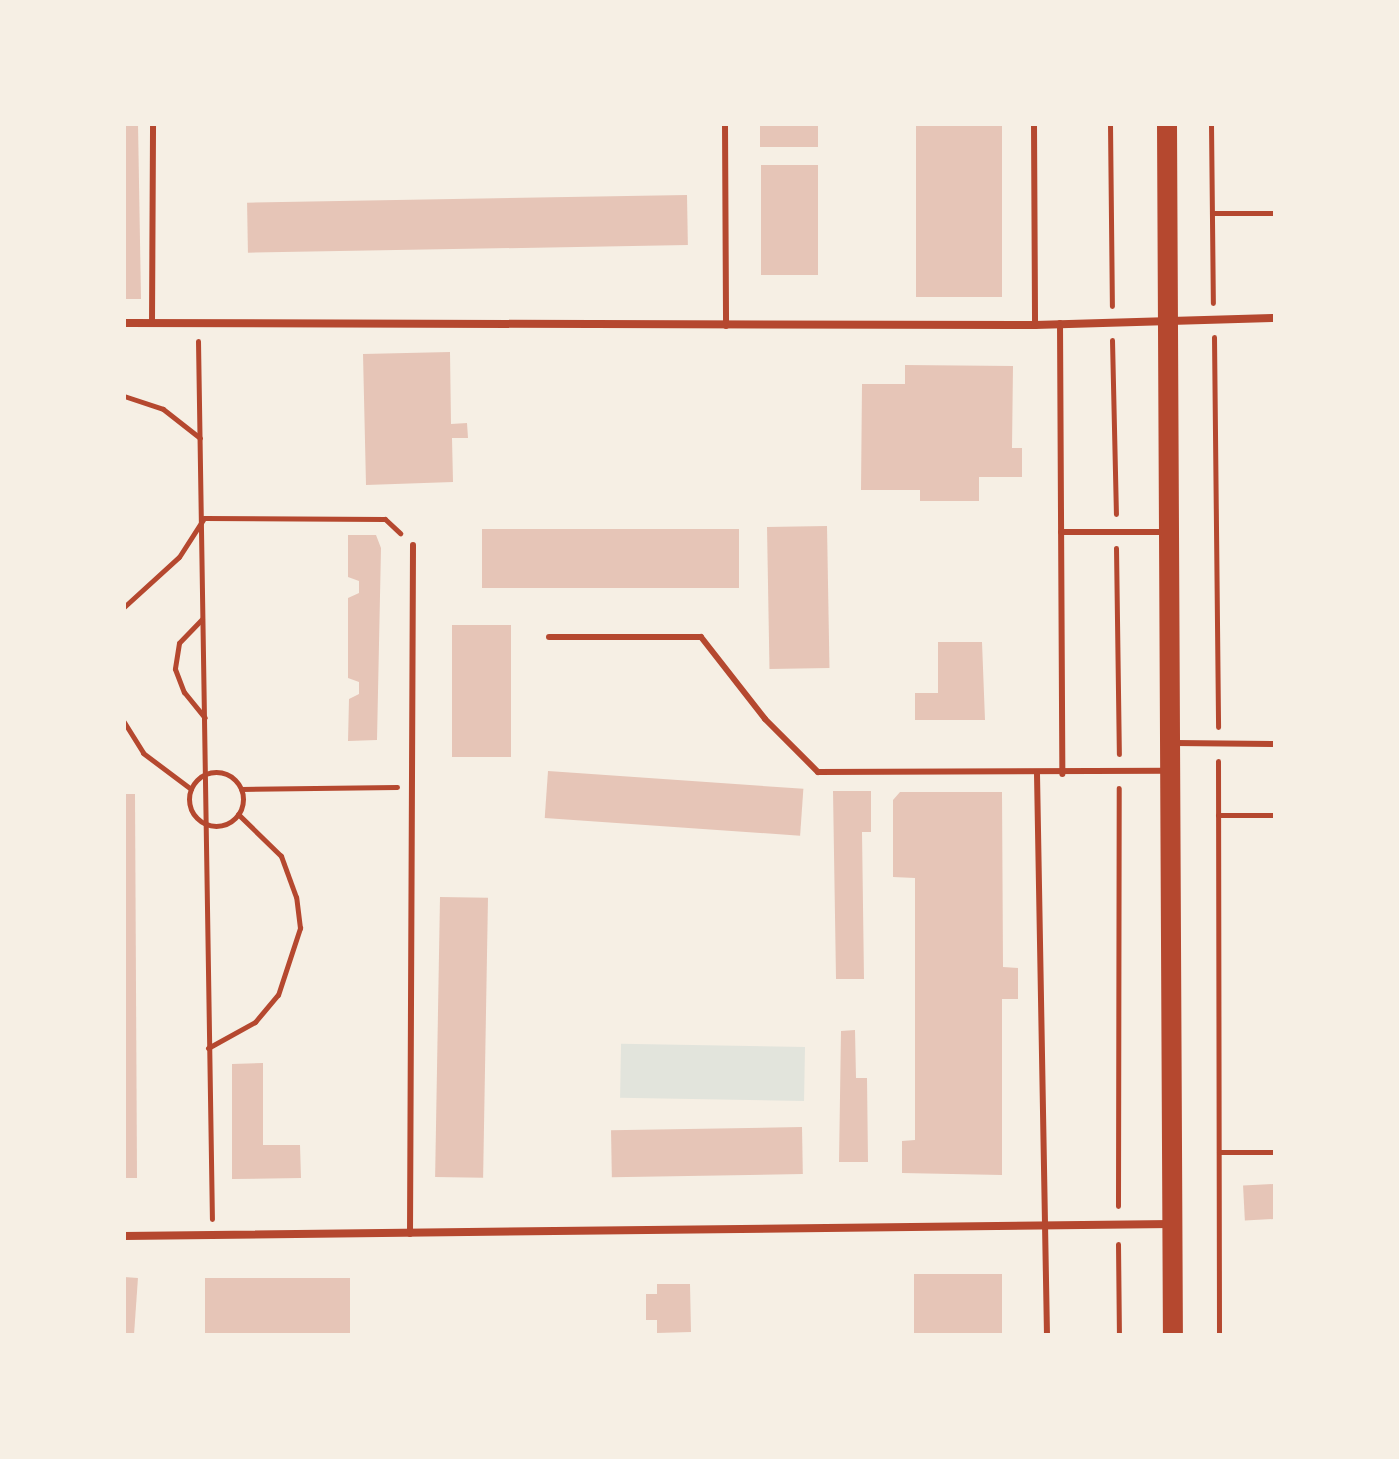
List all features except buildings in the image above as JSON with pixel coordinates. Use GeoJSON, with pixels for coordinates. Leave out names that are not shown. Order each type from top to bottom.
{"type":"FeatureCollection","features":[{"type":"Feature","properties":{"kind":"main road"},"geometry":{"type":"LineString","coordinates":[[1167,124],[1173,1335]]}},
{"type":"Feature","properties":{"kind":"street"},"geometry":{"type":"LineString","coordinates":[[124,323],[1035,325],[1275,318]]}},
{"type":"Feature","properties":{"kind":"street"},"geometry":{"type":"LineString","coordinates":[[124,1236],[1172,1224]]}},
{"type":"Feature","properties":{"kind":"lane"},"geometry":{"type":"LineString","coordinates":[[152,323],[153,124]]}},
{"type":"Feature","properties":{"kind":"lane"},"geometry":{"type":"LineString","coordinates":[[725,124],[726,326]]}},
{"type":"Feature","properties":{"kind":"lane"},"geometry":{"type":"LineString","coordinates":[[1034,124],[1035,325]]}},
{"type":"Feature","properties":{"kind":"lane"},"geometry":{"type":"LineString","coordinates":[[1060,323],[1062,774]]}},
{"type":"Feature","properties":{"kind":"lane"},"geometry":{"type":"LineString","coordinates":[[1061,532],[1170,532]]}},
{"type":"Feature","properties":{"kind":"lane"},"geometry":{"type":"LineString","coordinates":[[410,1234],[413,545]]}},
{"type":"Feature","properties":{"kind":"lane"},"geometry":{"type":"LineString","coordinates":[[549,637],[701,637],[765,719],[818,772],[1062,774],[1171,771]]}},
{"type":"Feature","properties":{"kind":"lane"},"geometry":{"type":"LineString","coordinates":[[1171,743],[1275,744]]}},
{"type":"Feature","properties":{"kind":"lane"},"geometry":{"type":"LineString","coordinates":[[1037,774],[1047,1335]]}},
{"type":"Feature","properties":{"kind":"path"},"geometry":{"type":"LineString","coordinates":[[1110,124],[1119,772],[1119,1335]]}},
{"type":"Feature","properties":{"kind":"path"},"geometry":{"type":"LineString","coordinates":[[1212,213],[1275,213]]}},
{"type":"Feature","properties":{"kind":"path"},"geometry":{"type":"LineString","coordinates":[[197,323],[204,518],[202,619],[212,1236]]}},
{"type":"Feature","properties":{"kind":"path"},"geometry":{"type":"LineString","coordinates":[[124,396],[163,409],[201,438]]}},
{"type":"Feature","properties":{"kind":"path"},"geometry":{"type":"LineString","coordinates":[[204,518],[385,519],[413,545]]}},
{"type":"Feature","properties":{"kind":"path"},"geometry":{"type":"LineString","coordinates":[[124,607],[179,557],[204,518]]}},
{"type":"Feature","properties":{"kind":"path"},"geometry":{"type":"LineString","coordinates":[[202,619],[179,643],[175,669],[184,692],[206,719]]}},
{"type":"Feature","properties":{"kind":"path"},"geometry":{"type":"LineString","coordinates":[[124,722],[143,753],[191,789],[193,814],[207,824],[228,823],[238,814],[241,789]]}},
{"type":"Feature","properties":{"kind":"path"},"geometry":{"type":"LineString","coordinates":[[191,789],[206,774],[228,775],[241,789],[414,787]]}},
{"type":"Feature","properties":{"kind":"path"},"geometry":{"type":"LineString","coordinates":[[208,1048],[255,1022],[278,995],[300,928],[296,897],[281,856],[238,814]]}},
{"type":"Feature","properties":{"kind":"path"},"geometry":{"type":"LineString","coordinates":[[1218,815],[1275,815]]}},
{"type":"Feature","properties":{"kind":"path"},"geometry":{"type":"LineString","coordinates":[[1219,1152],[1275,1152]]}},
{"type":"Feature","properties":{"kind":"shaded area"},"geometry":{"type":"Polygon","coordinates":[[[621,1044],[805,1047],[804,1101],[620,1098],[621,1044]]]}}]}
